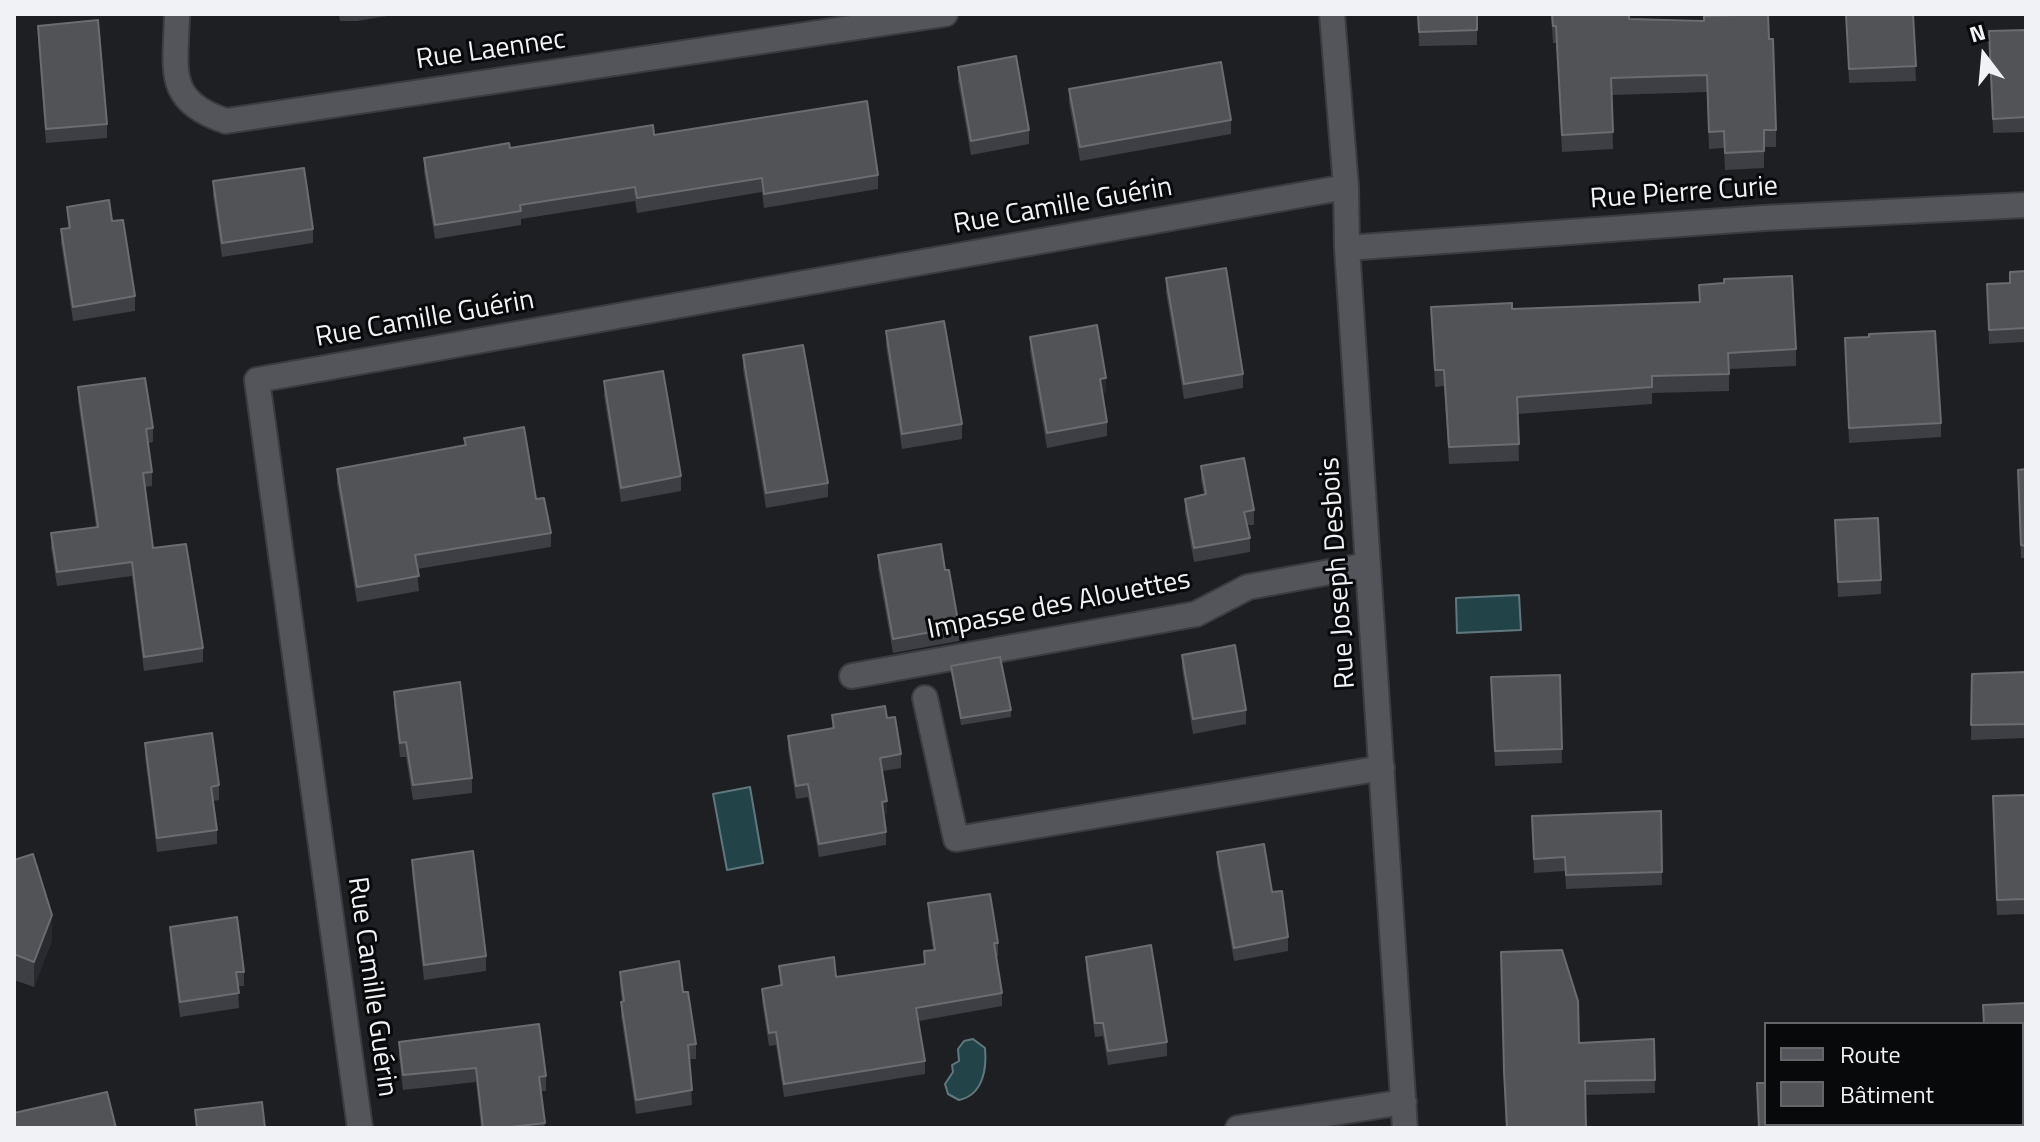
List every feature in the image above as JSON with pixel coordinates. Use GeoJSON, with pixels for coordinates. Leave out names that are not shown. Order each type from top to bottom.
{"type":"FeatureCollection","features":[{"type":"Feature","properties":{"kind":"street","name":"Rue Laennec"},"geometry":{"type":"LineString","coordinates":[[177,14],[176,77],[183,93],[194,107],[226,121],[945,14]]}},
{"type":"Feature","properties":{"kind":"street","name":"Rue Joseph Desbois"},"geometry":{"type":"LineString","coordinates":[[1332,14],[1346,187],[1347,248],[1405,1128]]}},
{"type":"Feature","properties":{"kind":"street","name":"Rue Camille Guérin"},"geometry":{"type":"LineString","coordinates":[[360,1128],[257,380],[1346,187]]}},
{"type":"Feature","properties":{"kind":"street","name":"Rue Pierre Curie"},"geometry":{"type":"LineString","coordinates":[[1347,248],[1764,218],[2026,205]]}},
{"type":"Feature","properties":{"kind":"street","name":"Impasse des Alouettes"},"geometry":{"type":"LineString","coordinates":[[852,676],[1196,614],[1248,587],[1368,565]]}},
{"type":"Feature","properties":{"kind":"street"},"geometry":{"type":"LineString","coordinates":[[925,698],[956,839],[1382,768]]}},
{"type":"Feature","properties":{"kind":"street"},"geometry":{"type":"LineString","coordinates":[[1238,1128],[1404,1102]]}},
{"type":"Feature","properties":{"kind":"water"},"geometry":{"type":"Polygon","coordinates":[[[1519,595],[1521,630],[1457,633],[1456,598],[1519,595]]]}},
{"type":"Feature","properties":{"kind":"water"},"geometry":{"type":"Polygon","coordinates":[[[750,787],[763,863],[727,870],[713,794],[750,787]]]}},
{"type":"Feature","properties":{"kind":"water"},"geometry":{"type":"Polygon","coordinates":[[[973,1039],[985,1048],[984,1072],[973,1093],[959,1100],[948,1094],[945,1084],[953,1072],[952,1065],[959,1061],[958,1049],[964,1041],[973,1039]]]}},
{"type":"Feature","properties":{"kind":"building"},"geometry":{"type":"Polygon","coordinates":[[[1418,14],[1477,14],[1477,30],[1419,32],[1418,14]]]}},
{"type":"Feature","properties":{"kind":"building"},"geometry":{"type":"Polygon","coordinates":[[[1552,14],[1629,14],[1629,19],[1704,21],[1704,16],[1768,14],[1769,39],[1773,39],[1776,130],[1764,130],[1764,151],[1725,153],[1724,131],[1709,132],[1707,75],[1611,78],[1613,132],[1562,135],[1556,26],[1553,26],[1552,14]]]}},
{"type":"Feature","properties":{"kind":"building"},"geometry":{"type":"Polygon","coordinates":[[[1846,14],[1913,14],[1916,66],[1849,69],[1846,14]]]}},
{"type":"Feature","properties":{"kind":"building"},"geometry":{"type":"Polygon","coordinates":[[[98,20],[107,124],[46,129],[38,26],[98,20]]]}},
{"type":"Feature","properties":{"kind":"building"},"geometry":{"type":"Polygon","coordinates":[[[2026,30],[2026,117],[1993,119],[1989,31],[2026,30]]]}},
{"type":"Feature","properties":{"kind":"building"},"geometry":{"type":"Polygon","coordinates":[[[1016,56],[1029,130],[971,141],[958,67],[1016,56]]]}},
{"type":"Feature","properties":{"kind":"building"},"geometry":{"type":"Polygon","coordinates":[[[1221,62],[1231,120],[1080,147],[1069,89],[1221,62]]]}},
{"type":"Feature","properties":{"kind":"building"},"geometry":{"type":"Polygon","coordinates":[[[867,101],[878,175],[764,194],[762,178],[637,198],[635,187],[520,205],[521,211],[435,225],[424,158],[509,143],[510,148],[653,125],[654,135],[867,101]]]}},
{"type":"Feature","properties":{"kind":"building"},"geometry":{"type":"Polygon","coordinates":[[[304,168],[313,229],[222,243],[213,181],[304,168]]]}},
{"type":"Feature","properties":{"kind":"building"},"geometry":{"type":"Polygon","coordinates":[[[109,200],[112,221],[123,220],[135,296],[73,307],[61,229],[70,228],[67,207],[109,200]]]}},
{"type":"Feature","properties":{"kind":"building"},"geometry":{"type":"Polygon","coordinates":[[[1226,268],[1243,374],[1184,384],[1166,278],[1226,268]]]}},
{"type":"Feature","properties":{"kind":"building"},"geometry":{"type":"Polygon","coordinates":[[[2026,271],[2026,328],[1989,330],[1987,284],[2010,283],[2010,272],[2026,271]]]}},
{"type":"Feature","properties":{"kind":"building"},"geometry":{"type":"Polygon","coordinates":[[[1792,276],[1796,349],[1728,353],[1729,374],[1652,376],[1652,387],[1517,397],[1519,444],[1449,447],[1444,370],[1435,370],[1431,307],[1512,303],[1512,309],[1700,302],[1699,285],[1724,283],[1724,279],[1792,276]]]}},
{"type":"Feature","properties":{"kind":"building"},"geometry":{"type":"Polygon","coordinates":[[[944,321],[962,424],[902,434],[886,331],[944,321]]]}},
{"type":"Feature","properties":{"kind":"building"},"geometry":{"type":"Polygon","coordinates":[[[1097,325],[1106,378],[1100,379],[1107,422],[1047,433],[1030,337],[1097,325]]]}},
{"type":"Feature","properties":{"kind":"building"},"geometry":{"type":"Polygon","coordinates":[[[1935,331],[1941,423],[1849,428],[1845,338],[1935,331]]]}},
{"type":"Feature","properties":{"kind":"building"},"geometry":{"type":"Polygon","coordinates":[[[803,345],[828,483],[766,493],[743,355],[803,345]]]}},
{"type":"Feature","properties":{"kind":"building"},"geometry":{"type":"Polygon","coordinates":[[[663,371],[681,476],[621,488],[604,381],[663,371]]]}},
{"type":"Feature","properties":{"kind":"building"},"geometry":{"type":"Polygon","coordinates":[[[145,378],[153,428],[146,429],[152,472],[143,473],[153,548],[186,544],[203,648],[144,657],[132,562],[57,572],[51,533],[98,527],[78,387],[145,378]]]}},
{"type":"Feature","properties":{"kind":"building"},"geometry":{"type":"Polygon","coordinates":[[[524,427],[536,499],[544,498],[551,533],[415,555],[419,576],[357,587],[337,469],[466,445],[464,438],[524,427]]]}},
{"type":"Feature","properties":{"kind":"building"},"geometry":{"type":"Polygon","coordinates":[[[1244,458],[1254,510],[1244,512],[1250,538],[1194,548],[1185,499],[1206,494],[1201,466],[1244,458]]]}},
{"type":"Feature","properties":{"kind":"building"},"geometry":{"type":"Polygon","coordinates":[[[2026,469],[2026,546],[2021,545],[2018,470],[2026,469]]]}},
{"type":"Feature","properties":{"kind":"building"},"geometry":{"type":"Polygon","coordinates":[[[1878,518],[1881,580],[1838,582],[1835,520],[1878,518]]]}},
{"type":"Feature","properties":{"kind":"building"},"geometry":{"type":"Polygon","coordinates":[[[941,544],[959,627],[893,639],[878,555],[941,544]]]}},
{"type":"Feature","properties":{"kind":"building"},"geometry":{"type":"Polygon","coordinates":[[[1235,645],[1246,710],[1193,719],[1182,655],[1235,645]]]}},
{"type":"Feature","properties":{"kind":"building"},"geometry":{"type":"Polygon","coordinates":[[[1000,657],[1011,710],[961,718],[951,666],[1000,657]]]}},
{"type":"Feature","properties":{"kind":"building"},"geometry":{"type":"Polygon","coordinates":[[[2026,672],[2026,724],[1971,725],[1972,674],[2026,672]]]}},
{"type":"Feature","properties":{"kind":"building"},"geometry":{"type":"Polygon","coordinates":[[[1560,675],[1562,749],[1495,751],[1491,677],[1560,675]]]}},
{"type":"Feature","properties":{"kind":"building"},"geometry":{"type":"Polygon","coordinates":[[[460,682],[472,778],[413,785],[406,742],[400,743],[394,692],[460,682]]]}},
{"type":"Feature","properties":{"kind":"building"},"geometry":{"type":"Polygon","coordinates":[[[885,706],[887,718],[895,717],[901,754],[880,758],[887,801],[882,802],[886,832],[819,844],[808,784],[796,786],[788,736],[834,728],[832,715],[885,706]]]}},
{"type":"Feature","properties":{"kind":"building"},"geometry":{"type":"Polygon","coordinates":[[[212,733],[219,785],[211,787],[217,830],[157,838],[145,743],[212,733]]]}},
{"type":"Feature","properties":{"kind":"building"},"geometry":{"type":"Polygon","coordinates":[[[2026,795],[2026,899],[1997,900],[1993,796],[2026,795]]]}},
{"type":"Feature","properties":{"kind":"building"},"geometry":{"type":"Polygon","coordinates":[[[1661,811],[1662,872],[1566,875],[1565,857],[1534,859],[1532,816],[1661,811]]]}},
{"type":"Feature","properties":{"kind":"building"},"geometry":{"type":"Polygon","coordinates":[[[1264,844],[1272,892],[1282,891],[1288,937],[1234,948],[1217,852],[1264,844]]]}},
{"type":"Feature","properties":{"kind":"building"},"geometry":{"type":"Polygon","coordinates":[[[473,851],[486,956],[424,965],[412,860],[473,851]]]}},
{"type":"Feature","properties":{"kind":"building"},"geometry":{"type":"Polygon","coordinates":[[[33,854],[52,915],[34,962],[14,954],[14,860],[33,854]]]}},
{"type":"Feature","properties":{"kind":"building"},"geometry":{"type":"Polygon","coordinates":[[[990,894],[1002,993],[916,1008],[925,1061],[784,1084],[776,1032],[769,1033],[762,989],[782,985],[779,966],[834,957],[836,977],[925,964],[924,951],[935,950],[928,903],[990,894]]]}},
{"type":"Feature","properties":{"kind":"building"},"geometry":{"type":"Polygon","coordinates":[[[237,917],[244,972],[236,972],[239,993],[180,1002],[170,927],[237,917]]]}},
{"type":"Feature","properties":{"kind":"building"},"geometry":{"type":"Polygon","coordinates":[[[1151,945],[1167,1042],[1108,1051],[1103,1023],[1095,1023],[1086,957],[1151,945]]]}},
{"type":"Feature","properties":{"kind":"building"},"geometry":{"type":"Polygon","coordinates":[[[1562,950],[1578,1001],[1579,1043],[1654,1039],[1655,1080],[1585,1081],[1586,1128],[1507,1128],[1501,952],[1562,950]]]}},
{"type":"Feature","properties":{"kind":"building"},"geometry":{"type":"Polygon","coordinates":[[[679,961],[683,992],[688,992],[696,1044],[688,1045],[692,1090],[636,1100],[621,1002],[624,1001],[620,972],[679,961]]]}},
{"type":"Feature","properties":{"kind":"building"},"geometry":{"type":"Polygon","coordinates":[[[2026,1003],[2026,1078],[2024,1022],[1984,1022],[1983,1005],[2026,1003]]]}},
{"type":"Feature","properties":{"kind":"building"},"geometry":{"type":"Polygon","coordinates":[[[539,1024],[546,1076],[539,1077],[545,1123],[483,1128],[476,1068],[403,1075],[399,1042],[539,1024]]]}},
{"type":"Feature","properties":{"kind":"building"},"geometry":{"type":"Polygon","coordinates":[[[1757,1083],[1764,1083],[1764,1126],[1858,1128],[1759,1128],[1757,1083]]]}},
{"type":"Feature","properties":{"kind":"building"},"geometry":{"type":"Polygon","coordinates":[[[107,1092],[116,1128],[14,1128],[14,1113],[107,1092]]]}},
{"type":"Feature","properties":{"kind":"building"},"geometry":{"type":"Polygon","coordinates":[[[262,1102],[265,1128],[197,1128],[195,1110],[262,1102]]]}}]}
